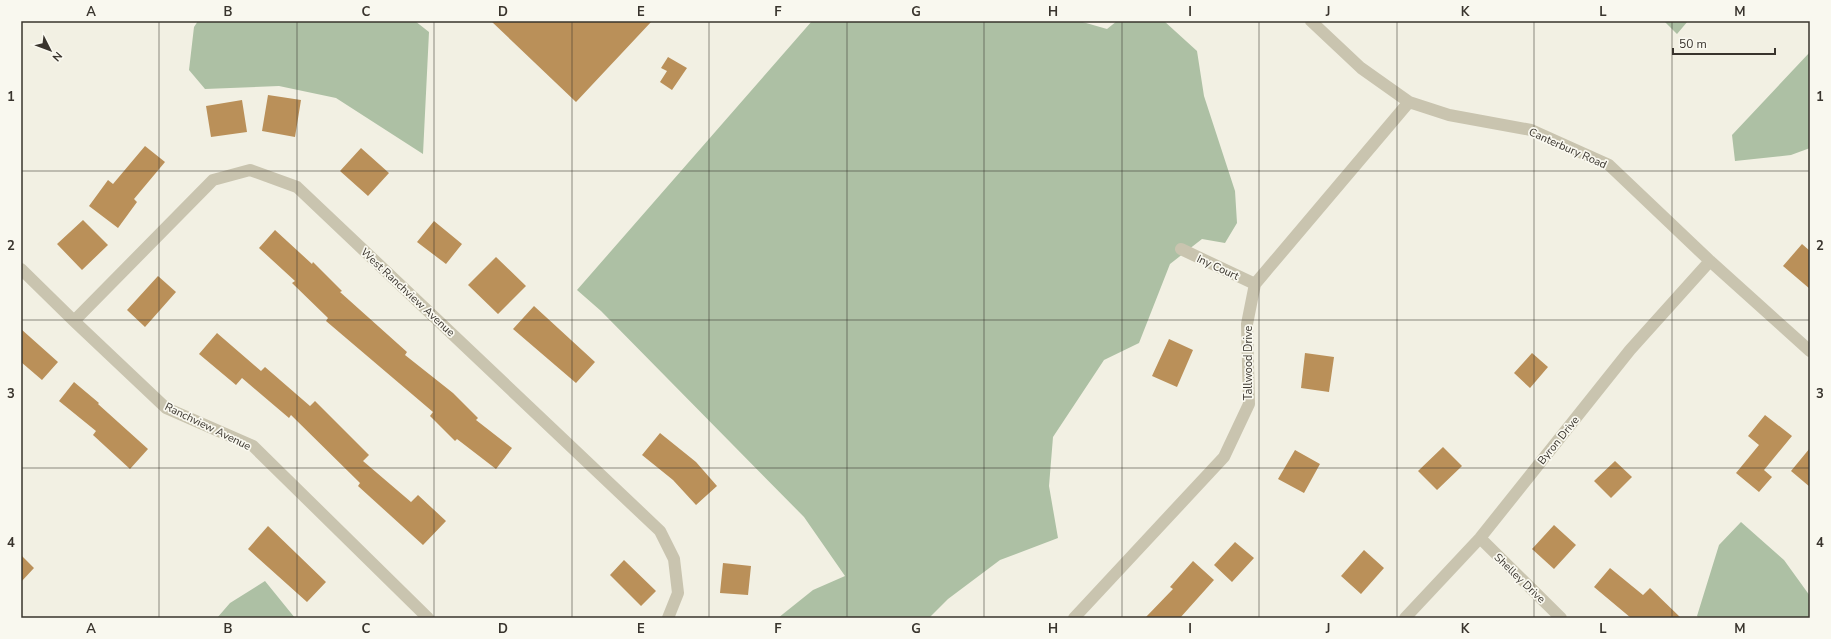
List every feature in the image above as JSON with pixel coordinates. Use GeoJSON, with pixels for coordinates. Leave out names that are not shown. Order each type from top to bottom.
{"type":"FeatureCollection","features":[{"type":"Feature","properties":{"kind":"street","name":"Canterbury Road"},"geometry":{"type":"LineString","coordinates":[[1312,21],[1361,68],[1409,102],[1449,115],[1531,130],[1609,165],[1710,261],[1810,351]]}},
{"type":"Feature","properties":{"kind":"street","name":"Tallwood Drive"},"geometry":{"type":"LineString","coordinates":[[1074,618],[1224,457],[1249,404],[1247,324],[1255,284],[1409,102]]}},
{"type":"Feature","properties":{"kind":"street","name":"West Ranchview Avenue"},"geometry":{"type":"LineString","coordinates":[[74,321],[213,180],[250,170],[297,187],[660,531],[674,559],[678,593],[668,618]]}},
{"type":"Feature","properties":{"kind":"street","name":"Iny Court"},"geometry":{"type":"LineString","coordinates":[[1180,249],[1255,284]]}},
{"type":"Feature","properties":{"kind":"street","name":"Byron Drive"},"geometry":{"type":"LineString","coordinates":[[1405,618],[1480,538],[1630,350],[1710,261]]}},
{"type":"Feature","properties":{"kind":"street","name":"Ranchview Avenue"},"geometry":{"type":"LineString","coordinates":[[21,268],[74,321],[166,408],[252,446],[428,618]]}},
{"type":"Feature","properties":{"kind":"street","name":"Shelley Drive"},"geometry":{"type":"LineString","coordinates":[[1480,538],[1561,618]]}},
{"type":"Feature","properties":{"kind":"green space"},"geometry":{"type":"Polygon","coordinates":[[[198,21],[415,21],[429,32],[423,154],[336,98],[279,86],[205,89],[189,70],[194,27],[198,21]]]}},
{"type":"Feature","properties":{"kind":"green space"},"geometry":{"type":"Polygon","coordinates":[[[812,21],[1079,21],[1107,29],[1117,21],[1164,21],[1197,51],[1204,96],[1235,191],[1237,223],[1225,243],[1202,239],[1170,264],[1139,343],[1104,360],[1053,437],[1049,486],[1058,538],[1000,560],[948,599],[929,618],[778,618],[813,590],[845,576],[804,517],[601,311],[577,290],[812,21]]]}},
{"type":"Feature","properties":{"kind":"green space"},"geometry":{"type":"Polygon","coordinates":[[[1664,21],[1688,21],[1677,34],[1664,21]]]}},
{"type":"Feature","properties":{"kind":"green space"},"geometry":{"type":"Polygon","coordinates":[[[1810,52],[1810,148],[1791,155],[1735,161],[1732,135],[1810,52]]]}},
{"type":"Feature","properties":{"kind":"green space"},"geometry":{"type":"Polygon","coordinates":[[[1741,522],[1784,560],[1810,596],[1810,618],[1699,618],[1697,616],[1719,545],[1741,522]]]}},
{"type":"Feature","properties":{"kind":"green space"},"geometry":{"type":"Polygon","coordinates":[[[265,581],[295,618],[217,618],[230,603],[265,581]]]}},
{"type":"Feature","properties":{"kind":"building"},"geometry":{"type":"Polygon","coordinates":[[[491,21],[652,21],[576,102],[491,21]]]}},
{"type":"Feature","properties":{"kind":"building"},"geometry":{"type":"Polygon","coordinates":[[[668,57],[687,68],[672,90],[660,82],[667,71],[661,68],[668,57]]]}},
{"type":"Feature","properties":{"kind":"building"},"geometry":{"type":"Polygon","coordinates":[[[268,95],[301,100],[295,137],[262,131],[268,95]]]}},
{"type":"Feature","properties":{"kind":"building"},"geometry":{"type":"Polygon","coordinates":[[[242,100],[247,132],[211,137],[206,106],[242,100]]]}},
{"type":"Feature","properties":{"kind":"building"},"geometry":{"type":"Polygon","coordinates":[[[145,146],[165,162],[134,199],[137,202],[118,228],[89,206],[108,180],[113,184],[145,146]]]}},
{"type":"Feature","properties":{"kind":"building"},"geometry":{"type":"Polygon","coordinates":[[[361,148],[389,173],[368,196],[340,171],[361,148]]]}},
{"type":"Feature","properties":{"kind":"building"},"geometry":{"type":"Polygon","coordinates":[[[83,220],[108,245],[82,270],[57,244],[83,220]]]}},
{"type":"Feature","properties":{"kind":"building"},"geometry":{"type":"Polygon","coordinates":[[[434,221],[462,244],[446,264],[417,242],[434,221]]]}},
{"type":"Feature","properties":{"kind":"building"},"geometry":{"type":"Polygon","coordinates":[[[275,230],[312,264],[313,262],[342,291],[340,292],[407,352],[405,355],[453,393],[478,418],[476,420],[512,448],[496,469],[457,439],[455,441],[430,416],[433,412],[326,321],[328,318],[292,283],[295,281],[259,248],[275,230]]]}},
{"type":"Feature","properties":{"kind":"building"},"geometry":{"type":"Polygon","coordinates":[[[1802,244],[1810,251],[1810,289],[1783,266],[1802,244]]]}},
{"type":"Feature","properties":{"kind":"building"},"geometry":{"type":"Polygon","coordinates":[[[496,257],[526,286],[498,314],[468,285],[496,257]]]}},
{"type":"Feature","properties":{"kind":"building"},"geometry":{"type":"Polygon","coordinates":[[[158,276],[176,292],[145,327],[127,310],[158,276]]]}},
{"type":"Feature","properties":{"kind":"building"},"geometry":{"type":"Polygon","coordinates":[[[534,306],[595,362],[576,383],[513,329],[534,306]]]}},
{"type":"Feature","properties":{"kind":"building"},"geometry":{"type":"Polygon","coordinates":[[[21,329],[58,362],[42,380],[21,362],[21,329]]]}},
{"type":"Feature","properties":{"kind":"building"},"geometry":{"type":"Polygon","coordinates":[[[217,333],[261,371],[265,367],[310,406],[315,401],[369,455],[363,461],[411,502],[418,495],[446,521],[423,545],[358,486],[360,483],[291,415],[289,418],[242,378],[236,385],[199,354],[217,333]]]}},
{"type":"Feature","properties":{"kind":"building"},"geometry":{"type":"Polygon","coordinates":[[[1169,339],[1193,350],[1177,387],[1152,376],[1169,339]]]}},
{"type":"Feature","properties":{"kind":"building"},"geometry":{"type":"Polygon","coordinates":[[[1305,353],[1334,357],[1329,392],[1301,388],[1305,353]]]}},
{"type":"Feature","properties":{"kind":"building"},"geometry":{"type":"Polygon","coordinates":[[[1532,353],[1548,367],[1530,388],[1514,373],[1532,353]]]}},
{"type":"Feature","properties":{"kind":"building"},"geometry":{"type":"Polygon","coordinates":[[[74,382],[99,403],[98,404],[148,449],[130,469],[93,435],[96,431],[59,401],[74,382]]]}},
{"type":"Feature","properties":{"kind":"building"},"geometry":{"type":"Polygon","coordinates":[[[1765,415],[1792,436],[1764,470],[1772,477],[1759,492],[1736,473],[1759,445],[1748,436],[1765,415]]]}},
{"type":"Feature","properties":{"kind":"building"},"geometry":{"type":"Polygon","coordinates":[[[660,433],[696,462],[717,486],[696,505],[673,480],[642,455],[660,433]]]}},
{"type":"Feature","properties":{"kind":"building"},"geometry":{"type":"Polygon","coordinates":[[[1443,447],[1462,466],[1437,490],[1418,471],[1443,447]]]}},
{"type":"Feature","properties":{"kind":"building"},"geometry":{"type":"Polygon","coordinates":[[[1810,448],[1810,487],[1791,471],[1810,448]]]}},
{"type":"Feature","properties":{"kind":"building"},"geometry":{"type":"Polygon","coordinates":[[[1295,450],[1320,464],[1304,493],[1278,479],[1295,450]]]}},
{"type":"Feature","properties":{"kind":"building"},"geometry":{"type":"Polygon","coordinates":[[[1615,461],[1632,477],[1611,498],[1594,481],[1615,461]]]}},
{"type":"Feature","properties":{"kind":"building"},"geometry":{"type":"Polygon","coordinates":[[[1554,525],[1576,545],[1554,569],[1532,549],[1554,525]]]}},
{"type":"Feature","properties":{"kind":"building"},"geometry":{"type":"Polygon","coordinates":[[[268,526],[326,582],[307,602],[248,549],[268,526]]]}},
{"type":"Feature","properties":{"kind":"building"},"geometry":{"type":"Polygon","coordinates":[[[1235,542],[1254,558],[1232,582],[1214,565],[1235,542]]]}},
{"type":"Feature","properties":{"kind":"building"},"geometry":{"type":"Polygon","coordinates":[[[1364,550],[1384,568],[1361,594],[1341,576],[1364,550]]]}},
{"type":"Feature","properties":{"kind":"building"},"geometry":{"type":"Polygon","coordinates":[[[21,555],[34,568],[21,582],[21,555]]]}},
{"type":"Feature","properties":{"kind":"building"},"geometry":{"type":"Polygon","coordinates":[[[624,560],[656,591],[641,606],[610,575],[624,560]]]}},
{"type":"Feature","properties":{"kind":"building"},"geometry":{"type":"Polygon","coordinates":[[[1193,561],[1214,580],[1180,618],[1145,618],[1173,589],[1170,587],[1193,561]]]}},
{"type":"Feature","properties":{"kind":"building"},"geometry":{"type":"Polygon","coordinates":[[[723,563],[751,566],[748,595],[720,593],[723,563]]]}},
{"type":"Feature","properties":{"kind":"building"},"geometry":{"type":"Polygon","coordinates":[[[1610,568],[1643,595],[1650,588],[1681,618],[1631,618],[1594,587],[1610,568]]]}}]}
